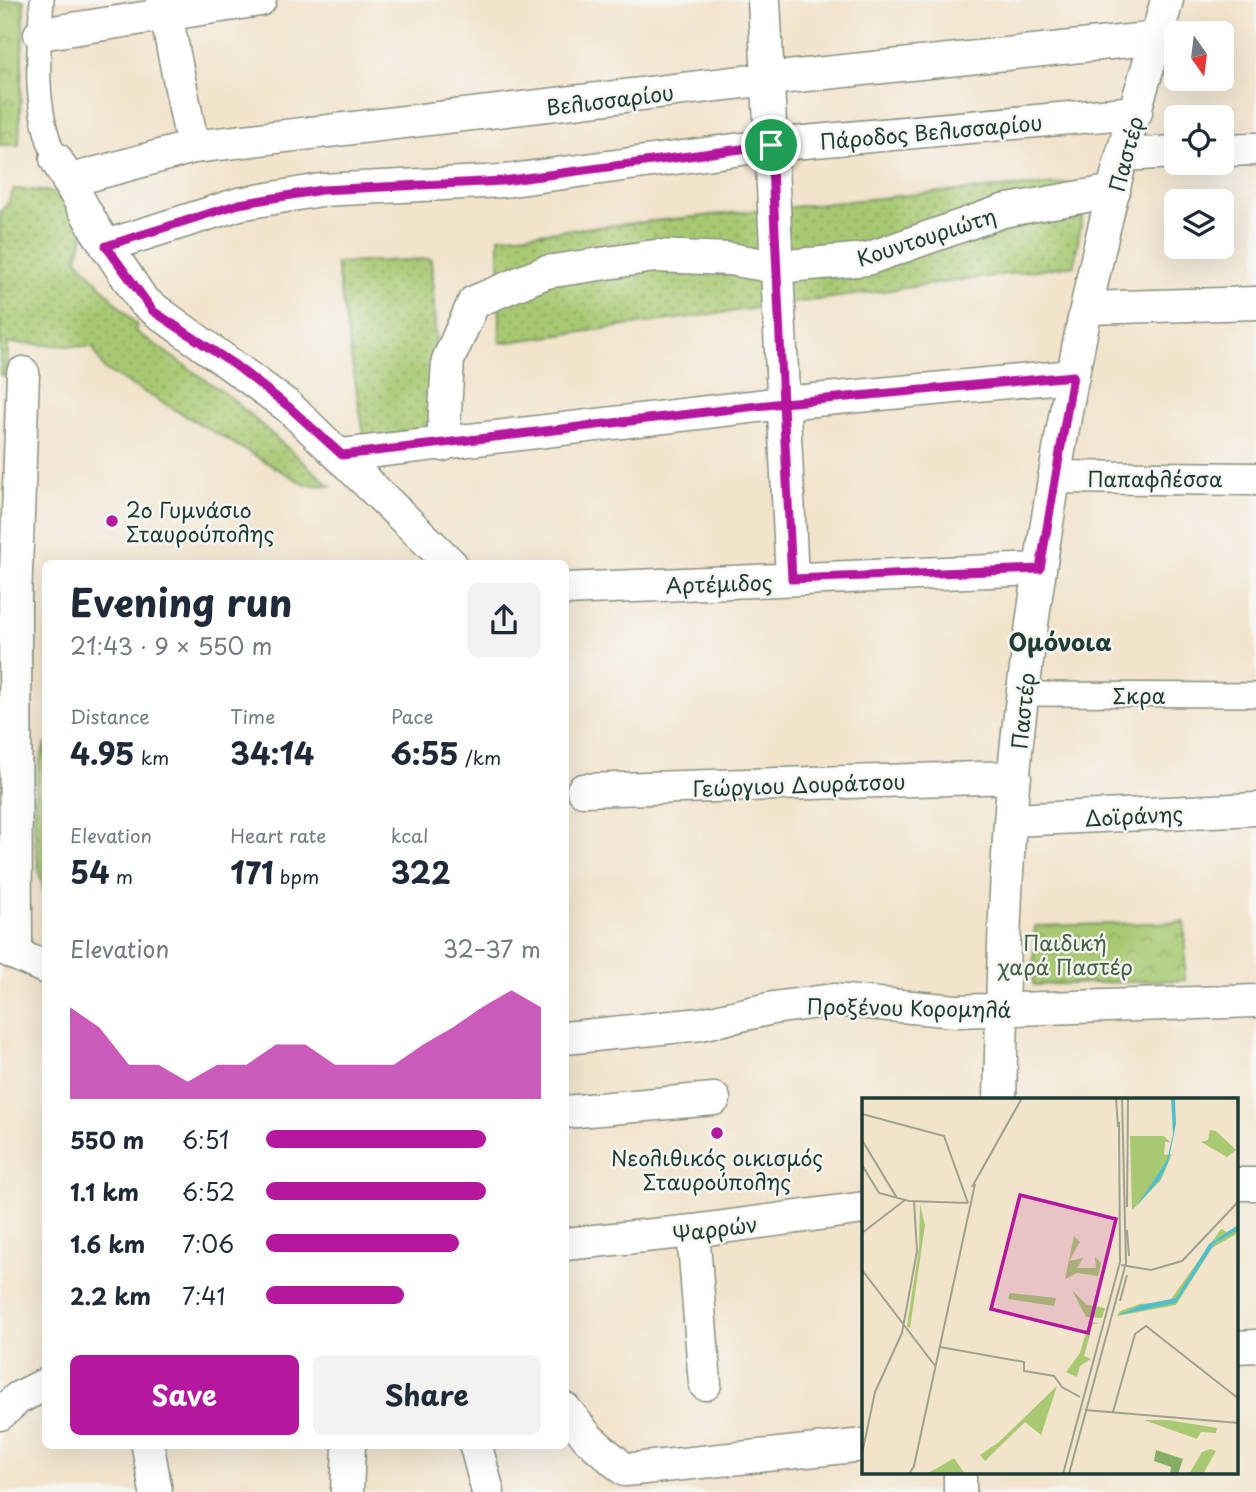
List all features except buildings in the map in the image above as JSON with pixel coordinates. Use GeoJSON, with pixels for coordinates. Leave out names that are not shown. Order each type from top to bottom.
{"type":"FeatureCollection","features":[{"type":"Feature","properties":{"kind":"street"},"geometry":{"type":"LineString","coordinates":[[42,0],[42,123],[62,170],[106,246],[153,311],[235,365],[289,407],[342,455],[448,560]]}},
{"type":"Feature","properties":{"kind":"street"},"geometry":{"type":"LineString","coordinates":[[40,34],[164,7],[260,0]]}},
{"type":"Feature","properties":{"kind":"street"},"geometry":{"type":"LineString","coordinates":[[764,0],[792,579]]}},
{"type":"Feature","properties":{"kind":"street","name":"Παστέρ"},"geometry":{"type":"LineString","coordinates":[[1000,1098],[1011,820],[1022,694],[1040,569],[1054,477],[1087,308],[1122,155],[1167,0]]}},
{"type":"Feature","properties":{"kind":"street"},"geometry":{"type":"LineString","coordinates":[[164,7],[193,147]]}},
{"type":"Feature","properties":{"kind":"street","name":"Βελισσαρίου"},"geometry":{"type":"LineString","coordinates":[[62,170],[193,147],[768,79],[1157,38]]}},
{"type":"Feature","properties":{"kind":"street","name":"Πάροδος Βελισσαρίου"},"geometry":{"type":"LineString","coordinates":[[106,246],[239,204],[321,190],[503,181],[771,145],[1136,113]]}},
{"type":"Feature","properties":{"kind":"street"},"geometry":{"type":"LineString","coordinates":[[1234,150],[1256,149]]}},
{"type":"Feature","properties":{"kind":"street"},"geometry":{"type":"LineString","coordinates":[[1122,155],[1164,153]]}},
{"type":"Feature","properties":{"kind":"street","name":"Κουντουριώτη"},"geometry":{"type":"LineString","coordinates":[[443,445],[449,360],[474,302],[546,272],[655,256],[730,258],[776,267],[867,259],[1003,211],[1114,191]]}},
{"type":"Feature","properties":{"kind":"street"},"geometry":{"type":"LineString","coordinates":[[1087,308],[1256,303]]}},
{"type":"Feature","properties":{"kind":"street"},"geometry":{"type":"LineString","coordinates":[[23,373],[8,600],[8,950],[42,966]]}},
{"type":"Feature","properties":{"kind":"street"},"geometry":{"type":"LineString","coordinates":[[342,455],[783,403],[1073,376]]}},
{"type":"Feature","properties":{"kind":"street","name":"Παπαφλέσσα"},"geometry":{"type":"LineString","coordinates":[[1054,477],[1256,479]]}},
{"type":"Feature","properties":{"kind":"street","name":"Αρτέμιδος"},"geometry":{"type":"LineString","coordinates":[[569,589],[1040,569]]}},
{"type":"Feature","properties":{"kind":"street","name":"Σκρα"},"geometry":{"type":"LineString","coordinates":[[1022,694],[1256,695]]}},
{"type":"Feature","properties":{"kind":"street","name":"Γεώργιου Δουράτσου"},"geometry":{"type":"LineString","coordinates":[[583,790],[1015,777]]}},
{"type":"Feature","properties":{"kind":"street","name":"Δοϊράνης"},"geometry":{"type":"LineString","coordinates":[[1011,820],[1256,809]]}},
{"type":"Feature","properties":{"kind":"street","name":"Προξένου Κορομηλά"},"geometry":{"type":"LineString","coordinates":[[569,1038],[701,1024],[773,1008],[833,1000],[956,1011],[1256,1001]]}},
{"type":"Feature","properties":{"kind":"street"},"geometry":{"type":"LineString","coordinates":[[569,1112],[714,1099]]}},
{"type":"Feature","properties":{"kind":"street"},"geometry":{"type":"LineString","coordinates":[[1238,1184],[1256,1184]]}},
{"type":"Feature","properties":{"kind":"street","name":"Ψαρρών"},"geometry":{"type":"LineString","coordinates":[[569,1244],[693,1231],[862,1208]]}},
{"type":"Feature","properties":{"kind":"street"},"geometry":{"type":"LineString","coordinates":[[693,1231],[705,1384]]}},
{"type":"Feature","properties":{"kind":"street"},"geometry":{"type":"LineString","coordinates":[[1238,1347],[1256,1346]]}},
{"type":"Feature","properties":{"kind":"street"},"geometry":{"type":"LineString","coordinates":[[0,1414],[18,1398],[42,1386]]}},
{"type":"Feature","properties":{"kind":"street"},"geometry":{"type":"LineString","coordinates":[[569,1414],[626,1481],[862,1445]]}},
{"type":"Feature","properties":{"kind":"street"},"geometry":{"type":"LineString","coordinates":[[152,1449],[156,1492]]}},
{"type":"Feature","properties":{"kind":"street"},"geometry":{"type":"LineString","coordinates":[[347,1492],[349,1449]]}},
{"type":"Feature","properties":{"kind":"street"},"geometry":{"type":"LineString","coordinates":[[477,1449],[488,1492]]}},
{"type":"Feature","properties":{"kind":"street"},"geometry":{"type":"LineString","coordinates":[[960,1474],[960,1492]]}},
{"type":"Feature","properties":{"kind":"green space"},"geometry":{"type":"Polygon","coordinates":[[[0,0],[24,0],[19,145],[0,145],[0,0]]]}},
{"type":"Feature","properties":{"kind":"green space"},"geometry":{"type":"Polygon","coordinates":[[[1088,182],[1074,265],[500,343],[499,237],[928,193],[1088,182]]]}},
{"type":"Feature","properties":{"kind":"green space"},"geometry":{"type":"Polygon","coordinates":[[[14,189],[54,192],[59,199],[69,194],[86,224],[77,259],[137,326],[134,330],[230,397],[330,486],[306,485],[104,369],[93,347],[8,343],[7,376],[0,375],[0,212],[7,205],[14,189]]]}},
{"type":"Feature","properties":{"kind":"green space"},"geometry":{"type":"Polygon","coordinates":[[[431,259],[441,424],[365,442],[336,263],[431,259]]]}},
{"type":"Feature","properties":{"kind":"green space"},"geometry":{"type":"Polygon","coordinates":[[[42,755],[42,882],[34,821],[42,755]]]}},
{"type":"Feature","properties":{"kind":"green space","name":"Παιδική χαρά Παστέρ"},"geometry":{"type":"Polygon","coordinates":[[[1185,922],[1185,980],[1033,985],[1035,926],[1185,922]]]}},
{"type":"Feature","properties":{"kind":"place","name":"2ο Γυμνάσιο Σταυρούπολης"},"geometry":{"type":"Point","coordinates":[112,521]}},
{"type":"Feature","properties":{"kind":"place","name":"Νεολιθικός οικισμός Σταυρούπολης"},"geometry":{"type":"Point","coordinates":[717,1133]}},
{"type":"Feature","properties":{"kind":"district","name":"Ομόνοια"},"geometry":{"type":"Point","coordinates":[1060,641]}},
{"type":"Feature","properties":{"kind":"route"},"geometry":{"type":"LineString","coordinates":[[771,145],[503,181],[321,190],[239,204],[106,246],[153,311],[235,365],[289,407],[342,455],[783,403],[792,579],[1040,569],[1073,376],[783,403],[771,145]]}}]}
